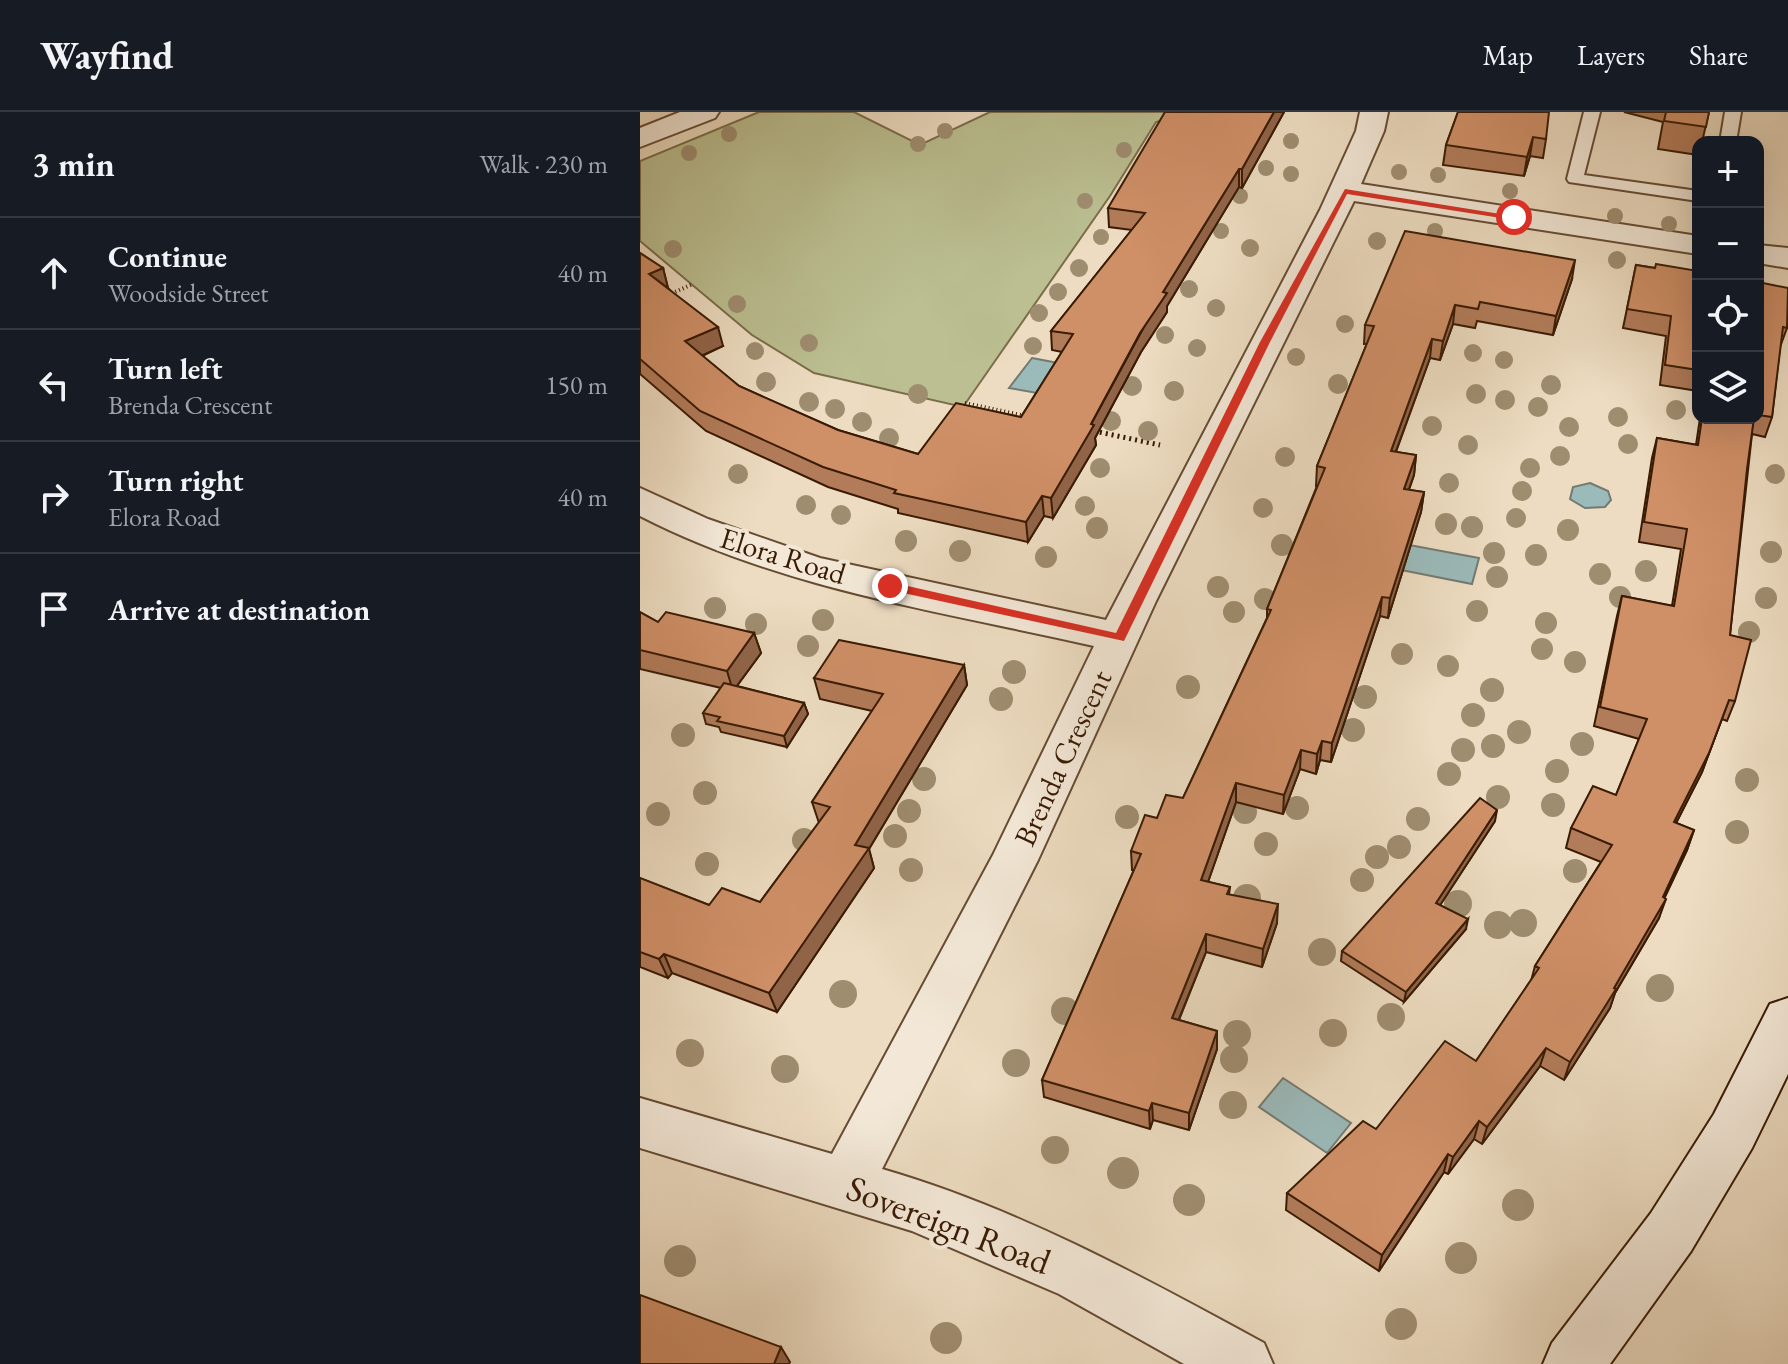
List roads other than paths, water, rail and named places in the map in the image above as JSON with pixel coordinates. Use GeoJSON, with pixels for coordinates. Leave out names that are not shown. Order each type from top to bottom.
{"type":"FeatureCollection","features":[{"type":"Feature","properties":{"kind":"street"},"geometry":{"type":"LineString","coordinates":[[640,138],[705,112]]}},
{"type":"Feature","properties":{"kind":"street","name":"Brenda Crescent"},"geometry":{"type":"LineString","coordinates":[[845,1184],[1014,860],[1265,342],[1345,191],[1370,131],[1374,112]]}},
{"type":"Feature","properties":{"kind":"street"},"geometry":{"type":"LineString","coordinates":[[1345,191],[1692,244]]}},
{"type":"Feature","properties":{"kind":"street"},"geometry":{"type":"LineString","coordinates":[[1764,255],[1788,258]]}},
{"type":"Feature","properties":{"kind":"street","name":"Elora Road"},"geometry":{"type":"LineString","coordinates":[[640,500],[687,525],[787,561],[1120,638]]}},
{"type":"Feature","properties":{"kind":"street"},"geometry":{"type":"LineString","coordinates":[[1573,1364],[1671,1232],[1733,1131],[1788,1020]]}},
{"type":"Feature","properties":{"kind":"street","name":"Sovereign Road"},"geometry":{"type":"LineString","coordinates":[[640,1123],[918,1206],[1079,1274],[1243,1364]]}},
{"type":"Feature","properties":{"kind":"lane"},"geometry":{"type":"LineString","coordinates":[[1592,112],[1575,179],[1692,195]]}},
{"type":"Feature","properties":{"kind":"lane"},"geometry":{"type":"LineString","coordinates":[[1729,136],[1733,112]]}},
{"type":"Feature","properties":{"kind":"water"},"geometry":{"type":"Polygon","coordinates":[[[1032,358],[1058,363],[1037,393],[1009,388],[1032,358]]]}},
{"type":"Feature","properties":{"kind":"water"},"geometry":{"type":"Polygon","coordinates":[[[1590,483],[1608,491],[1611,500],[1605,507],[1585,508],[1570,499],[1573,487],[1590,483]]]}},
{"type":"Feature","properties":{"kind":"water"},"geometry":{"type":"Polygon","coordinates":[[[1404,544],[1479,558],[1472,584],[1396,569],[1404,544]]]}},
{"type":"Feature","properties":{"kind":"water"},"geometry":{"type":"Polygon","coordinates":[[[1283,1078],[1351,1123],[1327,1153],[1259,1107],[1283,1078]]]}}]}
